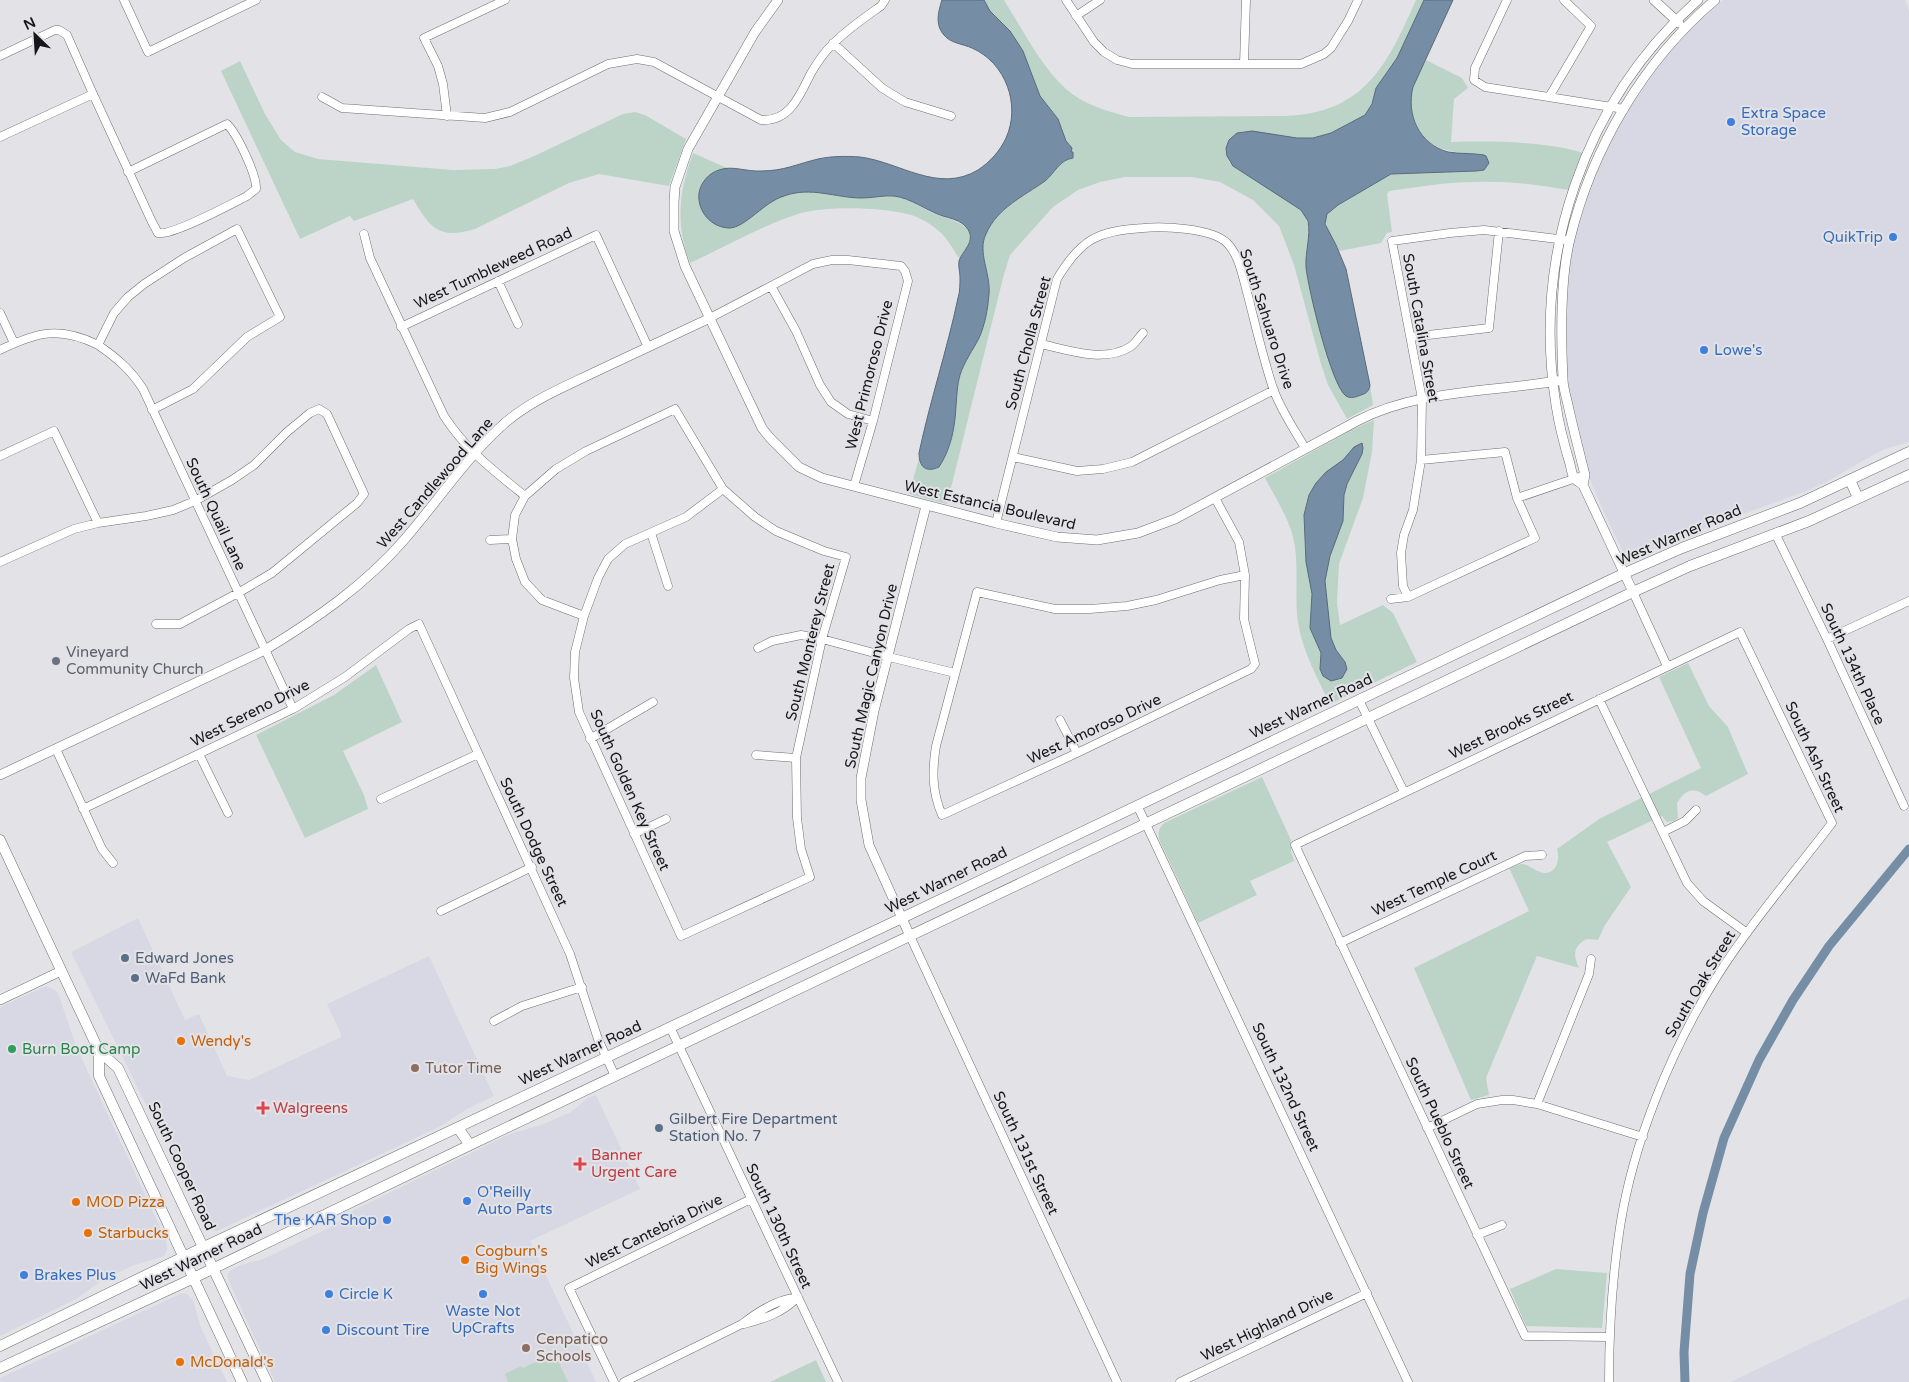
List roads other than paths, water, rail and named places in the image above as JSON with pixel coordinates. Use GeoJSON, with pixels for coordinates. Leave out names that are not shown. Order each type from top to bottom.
{"type":"FeatureCollection","features":[{"type":"Feature","properties":{"kind":"main road","name":"West Warner Road"},"geometry":{"type":"LineString","coordinates":[[0,1346],[204,1247],[1625,574],[1682,548],[1800,503],[1909,452]]}},
{"type":"Feature","properties":{"kind":"main road","name":"West Warner Road"},"geometry":{"type":"LineString","coordinates":[[0,1368],[193,1278],[1633,592],[1690,566],[1806,522],[1909,475]]}},
{"type":"Feature","properties":{"kind":"main road"},"geometry":{"type":"LineString","coordinates":[[1850,480],[1858,498]]}},
{"type":"Feature","properties":{"kind":"main road","name":"South Cooper Road"},"geometry":{"type":"LineString","coordinates":[[0,840],[100,1051],[118,1068],[267,1382]]}},
{"type":"Feature","properties":{"kind":"main road","name":"South Cooper Road"},"geometry":{"type":"LineString","coordinates":[[100,1051],[99,1076],[242,1382]]}},
{"type":"Feature","properties":{"kind":"main road"},"geometry":{"type":"LineString","coordinates":[[458,1128],[470,1145]]}},
{"type":"Feature","properties":{"kind":"street"},"geometry":{"type":"LineString","coordinates":[[124,0],[148,52],[256,0]]}},
{"type":"Feature","properties":{"kind":"street"},"geometry":{"type":"LineString","coordinates":[[447,116],[443,84],[438,66],[424,38],[505,0]]}},
{"type":"Feature","properties":{"kind":"street","name":"West Estancia Boulevard"},"geometry":{"type":"LineString","coordinates":[[778,0],[755,32],[688,149],[676,187],[674,231],[685,266],[755,416],[770,438],[799,467],[822,478],[926,506],[1057,537],[1097,540],[1138,533],[1158,526],[1215,498],[1305,448],[1388,407],[1422,399],[1563,380]]}},
{"type":"Feature","properties":{"kind":"street"},"geometry":{"type":"LineString","coordinates":[[322,97],[342,108],[485,118],[524,106],[608,64],[637,59],[654,62],[761,120],[776,118],[789,112],[798,100],[821,56],[833,43],[881,6],[885,0]]}},
{"type":"Feature","properties":{"kind":"street"},"geometry":{"type":"LineString","coordinates":[[1066,0],[1094,42],[1104,52],[1117,60],[1132,64],[1301,64],[1324,54],[1336,41],[1358,0]]}},
{"type":"Feature","properties":{"kind":"street"},"geometry":{"type":"LineString","coordinates":[[1076,16],[1100,0]]}},
{"type":"Feature","properties":{"kind":"street"},"geometry":{"type":"LineString","coordinates":[[1244,64],[1246,0]]}},
{"type":"Feature","properties":{"kind":"street"},"geometry":{"type":"LineString","coordinates":[[1507,0],[1475,68],[1474,80],[1485,87],[1624,109]]}},
{"type":"Feature","properties":{"kind":"street"},"geometry":{"type":"LineString","coordinates":[[1549,97],[1591,26],[1564,0]]}},
{"type":"Feature","properties":{"kind":"street"},"geometry":{"type":"LineString","coordinates":[[1654,0],[1684,28]]}},
{"type":"Feature","properties":{"kind":"street"},"geometry":{"type":"LineString","coordinates":[[1667,666],[1583,485],[1574,478],[1557,416],[1552,382],[1551,294],[1560,239],[1576,180],[1610,107],[1634,72],[1676,20],[1698,0]]}},
{"type":"Feature","properties":{"kind":"street"},"geometry":{"type":"LineString","coordinates":[[1583,485],[1585,475],[1563,380],[1563,284],[1569,240],[1591,173],[1639,84],[1684,28],[1715,0]]}},
{"type":"Feature","properties":{"kind":"street"},"geometry":{"type":"LineString","coordinates":[[0,56],[55,30],[60,30],[66,35],[128,172],[158,233],[163,234],[247,196],[256,189],[253,172],[227,124],[128,172]]}},
{"type":"Feature","properties":{"kind":"street"},"geometry":{"type":"LineString","coordinates":[[833,43],[882,88],[905,102],[951,116]]}},
{"type":"Feature","properties":{"kind":"street"},"geometry":{"type":"LineString","coordinates":[[0,137],[93,94]]}},
{"type":"Feature","properties":{"kind":"street","name":"South Cholla Street"},"geometry":{"type":"LineString","coordinates":[[996,523],[1057,279],[1070,257],[1092,238],[1116,230],[1154,227],[1208,233]]}},
{"type":"Feature","properties":{"kind":"street"},"geometry":{"type":"LineString","coordinates":[[98,344],[114,313],[128,297],[144,284],[184,258],[237,229],[280,317],[247,337],[193,389],[152,410]]}},
{"type":"Feature","properties":{"kind":"street","name":"South Catalina Street"},"geometry":{"type":"LineString","coordinates":[[1408,597],[1403,586],[1401,553],[1404,535],[1413,510],[1421,460],[1422,399],[1392,240],[1465,231],[1499,231]]}},
{"type":"Feature","properties":{"kind":"street"},"geometry":{"type":"LineString","coordinates":[[1411,338],[1489,328],[1499,231],[1569,240]]}},
{"type":"Feature","properties":{"kind":"street","name":"South Sahuaro Drive"},"geometry":{"type":"LineString","coordinates":[[1208,233],[1227,243],[1237,259],[1274,390],[1305,448]]}},
{"type":"Feature","properties":{"kind":"street"},"geometry":{"type":"LineString","coordinates":[[364,234],[370,258],[444,416],[456,435],[474,455],[525,496],[515,515],[512,539],[516,559],[525,582],[542,600],[584,616],[598,578],[608,559],[625,544],[686,517],[723,489]]}},
{"type":"Feature","properties":{"kind":"street","name":"West Tumbleweed Road"},"geometry":{"type":"LineString","coordinates":[[401,327],[596,235],[648,347]]}},
{"type":"Feature","properties":{"kind":"street","name":"West Candlewood Lane"},"geometry":{"type":"LineString","coordinates":[[0,775],[265,650],[304,627],[380,566],[404,540],[474,455],[508,420],[544,396],[708,318],[813,264],[832,260],[891,264],[901,266],[905,271]]}},
{"type":"Feature","properties":{"kind":"street","name":"West Primoroso Drive"},"geometry":{"type":"LineString","coordinates":[[854,486],[873,420],[908,281],[905,271]]}},
{"type":"Feature","properties":{"kind":"street"},"geometry":{"type":"LineString","coordinates":[[498,281],[518,324]]}},
{"type":"Feature","properties":{"kind":"street"},"geometry":{"type":"LineString","coordinates":[[771,286],[796,332],[820,385],[831,402],[848,414],[873,420]]}},
{"type":"Feature","properties":{"kind":"street"},"geometry":{"type":"LineString","coordinates":[[0,313],[14,343]]}},
{"type":"Feature","properties":{"kind":"street","name":"South Quail Lane"},"geometry":{"type":"LineString","coordinates":[[0,350],[29,336],[62,332],[98,344],[118,359],[133,374],[143,389],[293,709]]}},
{"type":"Feature","properties":{"kind":"street"},"geometry":{"type":"LineString","coordinates":[[1041,344],[1086,354],[1111,353],[1130,347],[1143,333]]}},
{"type":"Feature","properties":{"kind":"street"},"geometry":{"type":"LineString","coordinates":[[1013,457],[1077,470],[1103,469],[1132,462],[1274,390]]}},
{"type":"Feature","properties":{"kind":"street"},"geometry":{"type":"LineString","coordinates":[[0,562],[74,529],[173,510],[195,501],[226,484],[254,465],[287,432],[310,413],[319,409],[326,414],[364,494],[356,503],[272,573],[238,594],[180,624],[156,624]]}},
{"type":"Feature","properties":{"kind":"street","name":"South Monterey Street"},"geometry":{"type":"LineString","coordinates":[[525,496],[556,469],[586,452],[675,409],[723,489],[755,517],[776,532],[824,551],[846,557],[822,639],[796,758],[797,818],[801,849],[810,877],[681,936]]}},
{"type":"Feature","properties":{"kind":"street"},"geometry":{"type":"LineString","coordinates":[[0,456],[54,431],[98,523]]}},
{"type":"Feature","properties":{"kind":"street"},"geometry":{"type":"LineString","coordinates":[[1391,599],[1408,597],[1535,538],[1517,498],[1505,452],[1421,460]]}},
{"type":"Feature","properties":{"kind":"street"},"geometry":{"type":"LineString","coordinates":[[1517,498],[1585,475]]}},
{"type":"Feature","properties":{"kind":"street"},"geometry":{"type":"LineString","coordinates":[[758,648],[772,641],[801,636],[822,639],[955,673],[977,592],[1055,609],[1090,609],[1127,606],[1156,600],[1220,580],[1245,575],[1239,542],[1215,498]]}},
{"type":"Feature","properties":{"kind":"street","name":"South Magic Canyon Drive"},"geometry":{"type":"LineString","coordinates":[[910,936],[869,844],[861,800],[861,778],[864,758],[926,506]]}},
{"type":"Feature","properties":{"kind":"street"},"geometry":{"type":"LineString","coordinates":[[651,532],[668,586]]}},
{"type":"Feature","properties":{"kind":"street","name":"South 134th Place"},"geometry":{"type":"LineString","coordinates":[[1775,534],[1827,640],[1904,806]]}},
{"type":"Feature","properties":{"kind":"street"},"geometry":{"type":"LineString","coordinates":[[490,540],[512,539]]}},
{"type":"Feature","properties":{"kind":"street","name":"West Amoroso Drive"},"geometry":{"type":"LineString","coordinates":[[955,673],[933,763],[935,799],[942,815],[1077,753],[1251,669],[1255,664],[1244,619],[1245,575]]}},
{"type":"Feature","properties":{"kind":"street"},"geometry":{"type":"LineString","coordinates":[[1827,640],[1909,601]]}},
{"type":"Feature","properties":{"kind":"street","name":"South Golden Key Street"},"geometry":{"type":"LineString","coordinates":[[584,616],[575,652],[574,678],[579,712],[681,936]]}},
{"type":"Feature","properties":{"kind":"street","name":"West Sereno Drive"},"geometry":{"type":"LineString","coordinates":[[83,810],[293,709],[345,677],[408,629],[419,624]]}},
{"type":"Feature","properties":{"kind":"street","name":"South Dodge Street"},"geometry":{"type":"LineString","coordinates":[[419,624],[532,867],[570,954],[582,987],[588,1013],[614,1076]]}},
{"type":"Feature","properties":{"kind":"street","name":"West Brooks Street"},"geometry":{"type":"LineString","coordinates":[[1295,845],[1740,632]]}},
{"type":"Feature","properties":{"kind":"street","name":"South Ash Street"},"geometry":{"type":"LineString","coordinates":[[1740,632],[1832,823],[1747,934]]}},
{"type":"Feature","properties":{"kind":"street","name":"South Oak Street"},"geometry":{"type":"LineString","coordinates":[[1599,698],[1687,883],[1702,901],[1747,934],[1717,977],[1689,1026],[1669,1067],[1643,1137],[1629,1185],[1620,1227],[1609,1337],[1609,1382]]}},
{"type":"Feature","properties":{"kind":"street"},"geometry":{"type":"LineString","coordinates":[[1359,700],[1404,792]]}},
{"type":"Feature","properties":{"kind":"street"},"geometry":{"type":"LineString","coordinates":[[590,739],[653,702]]}},
{"type":"Feature","properties":{"kind":"street"},"geometry":{"type":"LineString","coordinates":[[1060,720],[1077,753]]}},
{"type":"Feature","properties":{"kind":"street"},"geometry":{"type":"LineString","coordinates":[[56,749],[102,849],[113,863]]}},
{"type":"Feature","properties":{"kind":"street"},"geometry":{"type":"LineString","coordinates":[[199,754],[228,812]]}},
{"type":"Feature","properties":{"kind":"street"},"geometry":{"type":"LineString","coordinates":[[380,799],[478,754]]}},
{"type":"Feature","properties":{"kind":"street"},"geometry":{"type":"LineString","coordinates":[[756,756],[796,758]]}},
{"type":"Feature","properties":{"kind":"street","name":"South 132nd Street"},"geometry":{"type":"LineString","coordinates":[[1137,805],[1408,1382]]}},
{"type":"Feature","properties":{"kind":"street"},"geometry":{"type":"LineString","coordinates":[[1663,832],[1685,822],[1696,810]]}},
{"type":"Feature","properties":{"kind":"street"},"geometry":{"type":"LineString","coordinates":[[634,834],[666,819]]}},
{"type":"Feature","properties":{"kind":"street","name":"South Pueblo Street"},"geometry":{"type":"LineString","coordinates":[[1295,845],[1525,1336],[1609,1337]]}},
{"type":"Feature","properties":{"kind":"street","name":"West Temple Court"},"geometry":{"type":"LineString","coordinates":[[1340,943],[1525,856],[1542,854]]}},
{"type":"Feature","properties":{"kind":"street"},"geometry":{"type":"LineString","coordinates":[[441,911],[532,867]]}},
{"type":"Feature","properties":{"kind":"street","name":"South 131st Street"},"geometry":{"type":"LineString","coordinates":[[910,936],[1117,1382]]}},
{"type":"Feature","properties":{"kind":"street"},"geometry":{"type":"LineString","coordinates":[[1537,1104],[1589,974],[1591,959]]}},
{"type":"Feature","properties":{"kind":"street"},"geometry":{"type":"LineString","coordinates":[[0,1000],[61,971]]}},
{"type":"Feature","properties":{"kind":"street"},"geometry":{"type":"LineString","coordinates":[[494,1021],[522,1006],[582,987]]}},
{"type":"Feature","properties":{"kind":"street","name":"South 130th Street"},"geometry":{"type":"LineString","coordinates":[[670,1027],[838,1382]]}},
{"type":"Feature","properties":{"kind":"street"},"geometry":{"type":"LineString","coordinates":[[1427,1128],[1465,1108],[1502,1100],[1513,1100],[1537,1104],[1643,1137]]}},
{"type":"Feature","properties":{"kind":"street","name":"West Cantebria Drive"},"geometry":{"type":"LineString","coordinates":[[614,1382],[569,1288],[751,1199]]}},
{"type":"Feature","properties":{"kind":"street"},"geometry":{"type":"LineString","coordinates":[[1477,1235],[1502,1224]]}},
{"type":"Feature","properties":{"kind":"street","name":"West Highland Drive"},"geometry":{"type":"LineString","coordinates":[[1180,1382],[1367,1293]]}},
{"type":"Feature","properties":{"kind":"street"},"geometry":{"type":"LineString","coordinates":[[624,1382],[742,1324],[758,1311],[784,1299],[798,1297]]}},
{"type":"Feature","properties":{"kind":"water"},"geometry":{"type":"Polygon","coordinates":[[[942,0],[984,0],[990,11],[1010,31],[1023,51],[1040,96],[1058,119],[1066,141],[1072,148],[1073,158],[1064,161],[1045,181],[1004,210],[986,234],[983,248],[989,294],[985,322],[960,375],[952,438],[939,467],[927,469],[920,462],[919,453],[959,296],[959,261],[969,244],[970,234],[968,229],[959,221],[937,214],[900,197],[852,198],[813,192],[794,193],[777,199],[736,227],[730,228],[711,222],[700,206],[699,193],[709,176],[715,171],[724,169],[769,171],[784,169],[818,159],[844,156],[875,160],[934,178],[948,179],[963,177],[978,170],[991,160],[1006,138],[1012,112],[1011,99],[1002,74],[994,64],[972,48],[950,40],[941,31],[938,18],[942,0]]]}},
{"type":"Feature","properties":{"kind":"water"},"geometry":{"type":"Polygon","coordinates":[[[1424,0],[1453,0],[1413,87],[1411,108],[1413,118],[1422,135],[1438,148],[1448,152],[1484,155],[1489,163],[1484,170],[1476,171],[1391,174],[1338,205],[1327,214],[1325,224],[1346,269],[1370,385],[1365,393],[1350,397],[1346,396],[1340,388],[1327,356],[1311,294],[1306,267],[1308,221],[1301,210],[1233,166],[1227,156],[1226,148],[1229,140],[1237,133],[1252,131],[1297,138],[1313,138],[1331,133],[1365,115],[1372,104],[1376,88],[1397,58],[1424,0]]]}},
{"type":"Feature","properties":{"kind":"water"},"geometry":{"type":"Polygon","coordinates":[[[1362,443],[1362,454],[1347,484],[1344,495],[1343,521],[1330,556],[1325,581],[1331,638],[1347,669],[1342,678],[1331,681],[1323,676],[1320,669],[1321,653],[1310,628],[1312,594],[1306,562],[1304,515],[1309,495],[1316,483],[1326,472],[1343,460],[1354,447],[1362,443]]]}},
{"type":"Feature","properties":{"kind":"waterway"},"geometry":{"type":"LineString","coordinates":[[1685,1382],[1684,1352],[1690,1274],[1703,1213],[1724,1138],[1759,1060],[1793,1000],[1829,946],[1909,849]]}},
{"type":"Feature","properties":{"kind":"place","name":"Extra Space Storage"},"geometry":{"type":"Point","coordinates":[1731,122]}},
{"type":"Feature","properties":{"kind":"place","name":"QuikTrip"},"geometry":{"type":"Point","coordinates":[1893,237]}},
{"type":"Feature","properties":{"kind":"place","name":"Lowe's"},"geometry":{"type":"Point","coordinates":[1704,350]}},
{"type":"Feature","properties":{"kind":"place","name":"Vineyard Community Church"},"geometry":{"type":"Point","coordinates":[56,661]}},
{"type":"Feature","properties":{"kind":"place","name":"Edward Jones"},"geometry":{"type":"Point","coordinates":[125,958]}},
{"type":"Feature","properties":{"kind":"place","name":"WaFd Bank"},"geometry":{"type":"Point","coordinates":[135,978]}},
{"type":"Feature","properties":{"kind":"place","name":"Wendy's"},"geometry":{"type":"Point","coordinates":[181,1041]}},
{"type":"Feature","properties":{"kind":"place","name":"Burn Boot Camp"},"geometry":{"type":"Point","coordinates":[12,1049]}},
{"type":"Feature","properties":{"kind":"place","name":"Tutor Time"},"geometry":{"type":"Point","coordinates":[415,1068]}},
{"type":"Feature","properties":{"kind":"place","name":"Walgreens"},"geometry":{"type":"Point","coordinates":[263,1108]}},
{"type":"Feature","properties":{"kind":"place","name":"Gilbert Fire Department Station No. 7"},"geometry":{"type":"Point","coordinates":[659,1128]}},
{"type":"Feature","properties":{"kind":"place","name":"Banner Urgent Care"},"geometry":{"type":"Point","coordinates":[580,1164]}},
{"type":"Feature","properties":{"kind":"place","name":"O'Reilly Auto Parts"},"geometry":{"type":"Point","coordinates":[467,1201]}},
{"type":"Feature","properties":{"kind":"place","name":"MOD Pizza"},"geometry":{"type":"Point","coordinates":[76,1202]}},
{"type":"Feature","properties":{"kind":"place","name":"The KAR Shop"},"geometry":{"type":"Point","coordinates":[387,1220]}},
{"type":"Feature","properties":{"kind":"place","name":"Starbucks"},"geometry":{"type":"Point","coordinates":[88,1233]}},
{"type":"Feature","properties":{"kind":"place","name":"Cogburn's Big Wings"},"geometry":{"type":"Point","coordinates":[465,1260]}},
{"type":"Feature","properties":{"kind":"place","name":"Brakes Plus"},"geometry":{"type":"Point","coordinates":[24,1275]}},
{"type":"Feature","properties":{"kind":"place","name":"Circle K"},"geometry":{"type":"Point","coordinates":[329,1294]}},
{"type":"Feature","properties":{"kind":"place","name":"Waste Not UpCrafts"},"geometry":{"type":"Point","coordinates":[483,1294]}},
{"type":"Feature","properties":{"kind":"place","name":"Discount Tire"},"geometry":{"type":"Point","coordinates":[326,1330]}},
{"type":"Feature","properties":{"kind":"place","name":"Cenpatico Schools"},"geometry":{"type":"Point","coordinates":[526,1348]}},
{"type":"Feature","properties":{"kind":"place","name":"McDonald's"},"geometry":{"type":"Point","coordinates":[180,1362]}}]}
